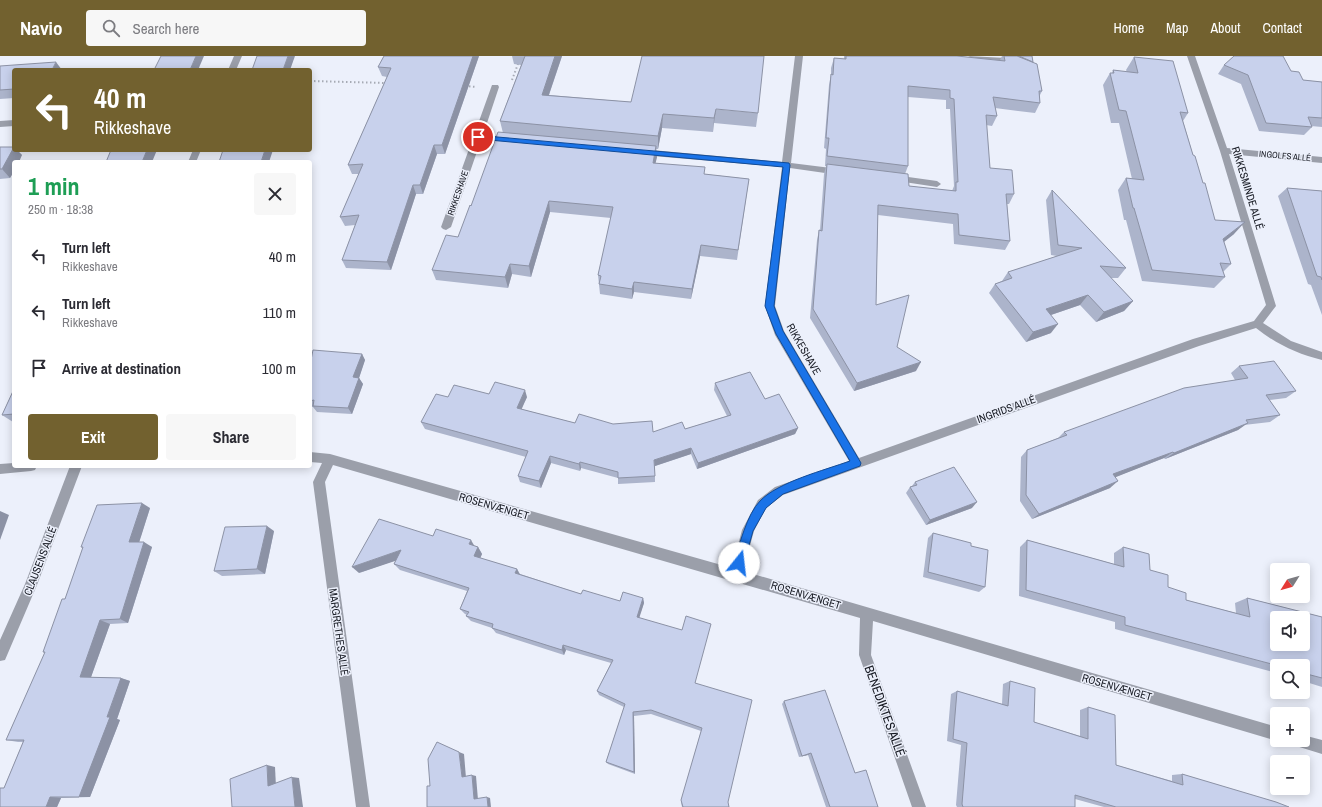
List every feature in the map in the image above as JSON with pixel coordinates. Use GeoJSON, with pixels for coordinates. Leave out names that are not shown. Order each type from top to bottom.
{"type":"FeatureCollection","features":[{"type":"Feature","properties":{"kind":"street"},"geometry":{"type":"LineString","coordinates":[[233,68],[238,56]]}},
{"type":"Feature","properties":{"kind":"street","name":"RIKKESHAVE"},"geometry":{"type":"LineString","coordinates":[[800,56],[770,306],[779,332],[856,463]]}},
{"type":"Feature","properties":{"kind":"street"},"geometry":{"type":"LineString","coordinates":[[972,56],[1006,60],[1025,67]]}},
{"type":"Feature","properties":{"kind":"street","name":"RIKKESMINDE ALLÉ"},"geometry":{"type":"LineString","coordinates":[[1190,56],[1224,151],[1271,306],[1257,324]]}},
{"type":"Feature","properties":{"kind":"street","name":"RIKKESHAVE"},"geometry":{"type":"LineString","coordinates":[[446,227],[495,87]]}},
{"type":"Feature","properties":{"kind":"street"},"geometry":{"type":"LineString","coordinates":[[0,124],[12,123]]}},
{"type":"Feature","properties":{"kind":"street"},"geometry":{"type":"LineString","coordinates":[[478,137],[517,140]]}},
{"type":"Feature","properties":{"kind":"street"},"geometry":{"type":"LineString","coordinates":[[628,151],[787,165],[850,173]]}},
{"type":"Feature","properties":{"kind":"street","name":"INGOLFS ALLÉ"},"geometry":{"type":"LineString","coordinates":[[1224,151],[1322,160]]}},
{"type":"Feature","properties":{"kind":"street"},"geometry":{"type":"LineString","coordinates":[[882,177],[937,184]]}},
{"type":"Feature","properties":{"kind":"street"},"geometry":{"type":"LineString","coordinates":[[1257,324],[1281,341],[1304,352],[1322,356]]}},
{"type":"Feature","properties":{"kind":"street","name":"INGRIDS ALLÉ"},"geometry":{"type":"LineString","coordinates":[[736,574],[748,530],[762,504],[779,491],[1197,342],[1257,324]]}},
{"type":"Feature","properties":{"kind":"street","name":"ROSENVÆNGET"},"geometry":{"type":"LineString","coordinates":[[312,457],[330,459],[736,574],[1270,732]]}},
{"type":"Feature","properties":{"kind":"street","name":"MARGRETHES ALLÉ"},"geometry":{"type":"LineString","coordinates":[[330,459],[319,482],[362,807]]}},
{"type":"Feature","properties":{"kind":"street"},"geometry":{"type":"LineString","coordinates":[[0,469],[12,468]]}},
{"type":"Feature","properties":{"kind":"street","name":"CLAUSENS ALLÉ"},"geometry":{"type":"LineString","coordinates":[[0,655],[31,585],[75,468]]}},
{"type":"Feature","properties":{"kind":"street","name":"BENEDIKTES ALLÉ"},"geometry":{"type":"LineString","coordinates":[[867,613],[865,655],[919,807]]}},
{"type":"Feature","properties":{"kind":"street"},"geometry":{"type":"LineString","coordinates":[[1310,744],[1322,747]]}},
{"type":"Feature","properties":{"kind":"path"},"geometry":{"type":"LineString","coordinates":[[312,80],[387,83]]}},
{"type":"Feature","properties":{"kind":"path"},"geometry":{"type":"LineString","coordinates":[[464,86],[495,87]]}},
{"type":"Feature","properties":{"kind":"building"},"geometry":{"type":"Polygon","coordinates":[[[161,56],[196,56],[191,68],[155,68],[161,56]]]}},
{"type":"Feature","properties":{"kind":"building"},"geometry":{"type":"Polygon","coordinates":[[[257,56],[288,56],[284,68],[253,68],[257,56]]]}},
{"type":"Feature","properties":{"kind":"building"},"geometry":{"type":"Polygon","coordinates":[[[384,56],[473,56],[442,145],[434,145],[420,185],[413,185],[387,262],[342,260],[359,215],[340,217],[363,164],[348,165],[391,68],[378,67],[384,56]]]}},
{"type":"Feature","properties":{"kind":"building"},"geometry":{"type":"Polygon","coordinates":[[[525,56],[555,56],[542,95],[631,102],[642,56],[764,56],[758,113],[716,109],[714,118],[663,114],[658,136],[500,121],[525,56]]]}},
{"type":"Feature","properties":{"kind":"building"},"geometry":{"type":"Polygon","coordinates":[[[846,56],[957,56],[1005,61],[1004,56],[1017,56],[1037,64],[1042,91],[1039,91],[1040,103],[993,97],[997,116],[986,115],[990,168],[1012,170],[1014,194],[1006,194],[1010,241],[959,235],[958,214],[878,205],[876,305],[909,295],[897,347],[921,362],[857,383],[813,309],[819,230],[822,231],[827,164],[908,174],[909,186],[956,191],[956,182],[958,182],[954,99],[950,98],[950,90],[908,86],[908,166],[827,156],[829,138],[826,138],[831,74],[833,75],[834,58],[846,59],[846,56]]]}},
{"type":"Feature","properties":{"kind":"building"},"geometry":{"type":"Polygon","coordinates":[[[1019,56],[1032,56],[1033,62],[1019,56]]]}},
{"type":"Feature","properties":{"kind":"building"},"geometry":{"type":"Polygon","coordinates":[[[1234,56],[1283,56],[1291,71],[1299,72],[1303,80],[1322,82],[1322,118],[1308,117],[1312,127],[1266,123],[1248,75],[1224,65],[1234,56]]]}},
{"type":"Feature","properties":{"kind":"building"},"geometry":{"type":"Polygon","coordinates":[[[1134,57],[1173,61],[1188,113],[1180,112],[1193,155],[1195,156],[1203,183],[1205,183],[1215,220],[1245,222],[1223,239],[1231,264],[1220,263],[1225,277],[1152,270],[1133,208],[1126,178],[1144,180],[1126,111],[1119,110],[1110,73],[1114,73],[1113,70],[1138,73],[1134,57]]]}},
{"type":"Feature","properties":{"kind":"building"},"geometry":{"type":"Polygon","coordinates":[[[56,62],[53,68],[12,68],[12,89],[0,90],[0,66],[56,62]]]}},
{"type":"Feature","properties":{"kind":"building"},"geometry":{"type":"Polygon","coordinates":[[[498,132],[656,146],[653,163],[705,167],[704,174],[749,179],[738,250],[701,245],[692,289],[634,282],[632,289],[599,284],[601,276],[598,275],[613,207],[549,201],[529,266],[510,264],[505,277],[432,270],[446,235],[458,237],[498,132]]]}},
{"type":"Feature","properties":{"kind":"building"},"geometry":{"type":"Polygon","coordinates":[[[0,147],[12,147],[12,151],[2,169],[0,169],[0,147]]]}},
{"type":"Feature","properties":{"kind":"building"},"geometry":{"type":"Polygon","coordinates":[[[110,152],[146,152],[143,160],[107,160],[110,152]]]}},
{"type":"Feature","properties":{"kind":"building"},"geometry":{"type":"Polygon","coordinates":[[[222,152],[264,152],[262,160],[220,160],[222,152]]]}},
{"type":"Feature","properties":{"kind":"building"},"geometry":{"type":"Polygon","coordinates":[[[1287,188],[1322,191],[1322,280],[1321,277],[1317,276],[1287,188]]]}},
{"type":"Feature","properties":{"kind":"building"},"geometry":{"type":"Polygon","coordinates":[[[1052,190],[1126,268],[1100,266],[1133,301],[1104,312],[1088,295],[1046,309],[1058,324],[1033,332],[995,284],[1012,278],[1008,272],[1082,248],[1058,245],[1052,190]]]}},
{"type":"Feature","properties":{"kind":"building"},"geometry":{"type":"Polygon","coordinates":[[[313,350],[362,354],[353,377],[359,378],[348,408],[313,406],[313,350]]]}},
{"type":"Feature","properties":{"kind":"building"},"geometry":{"type":"Polygon","coordinates":[[[1274,361],[1296,391],[1266,395],[1280,415],[1246,420],[1248,423],[1174,453],[1173,452],[1113,474],[1118,481],[1039,514],[1026,495],[1027,450],[1067,435],[1064,432],[1184,388],[1248,378],[1239,366],[1274,361]]]}},
{"type":"Feature","properties":{"kind":"building"},"geometry":{"type":"Polygon","coordinates":[[[750,372],[765,399],[779,394],[798,428],[698,463],[691,448],[654,460],[655,476],[618,478],[618,472],[550,456],[539,481],[518,476],[528,451],[421,422],[436,394],[448,397],[454,385],[489,394],[495,382],[525,390],[517,408],[575,423],[579,414],[613,424],[652,421],[653,432],[682,422],[685,429],[731,415],[715,383],[750,372]]]}},
{"type":"Feature","properties":{"kind":"building"},"geometry":{"type":"Polygon","coordinates":[[[12,393],[12,414],[2,415],[12,393]]]}},
{"type":"Feature","properties":{"kind":"building"},"geometry":{"type":"Polygon","coordinates":[[[954,467],[977,502],[930,520],[910,487],[917,485],[915,482],[954,467]]]}},
{"type":"Feature","properties":{"kind":"building"},"geometry":{"type":"Polygon","coordinates":[[[142,503],[129,542],[144,542],[120,619],[100,620],[80,677],[121,678],[107,717],[110,717],[79,797],[50,797],[46,807],[0,807],[0,788],[4,788],[24,740],[6,740],[45,652],[43,652],[62,599],[65,599],[83,547],[81,547],[97,505],[142,503]]]}},
{"type":"Feature","properties":{"kind":"building"},"geometry":{"type":"Polygon","coordinates":[[[379,519],[433,536],[436,529],[471,540],[469,544],[478,547],[474,556],[517,569],[515,573],[581,594],[583,590],[620,601],[623,592],[643,598],[637,617],[682,630],[686,616],[711,624],[695,683],[752,700],[728,802],[729,807],[683,807],[681,800],[702,728],[651,710],[633,712],[634,772],[606,762],[625,704],[597,691],[613,660],[563,645],[562,650],[492,628],[493,624],[466,616],[469,612],[460,609],[469,588],[394,564],[401,550],[352,567],[379,519]]]}},
{"type":"Feature","properties":{"kind":"building"},"geometry":{"type":"Polygon","coordinates":[[[267,526],[257,569],[214,571],[225,527],[267,526]]]}},
{"type":"Feature","properties":{"kind":"building"},"geometry":{"type":"Polygon","coordinates":[[[933,533],[971,543],[971,546],[988,550],[985,587],[928,572],[933,533]]]}},
{"type":"Feature","properties":{"kind":"building"},"geometry":{"type":"Polygon","coordinates":[[[1027,540],[1124,567],[1123,547],[1149,554],[1150,570],[1168,575],[1168,587],[1186,593],[1186,600],[1250,617],[1247,598],[1298,611],[1270,611],[1270,651],[1310,651],[1310,614],[1322,617],[1322,678],[1310,675],[1310,659],[1270,659],[1270,664],[1125,625],[1125,617],[1026,590],[1027,540]]]}},
{"type":"Feature","properties":{"kind":"building"},"geometry":{"type":"Polygon","coordinates":[[[1010,681],[1035,688],[1034,722],[1088,739],[1088,707],[1115,715],[1116,765],[1183,785],[1182,774],[1289,807],[1116,807],[1075,795],[1075,807],[963,807],[967,743],[953,739],[957,691],[1008,706],[1010,681]]]}},
{"type":"Feature","properties":{"kind":"building"},"geometry":{"type":"Polygon","coordinates":[[[825,690],[855,773],[866,770],[878,807],[830,807],[811,753],[802,756],[784,701],[825,690]]]}},
{"type":"Feature","properties":{"kind":"building"},"geometry":{"type":"Polygon","coordinates":[[[437,742],[459,752],[462,777],[472,775],[474,799],[487,797],[488,807],[427,807],[427,786],[430,786],[428,759],[437,742]]]}},
{"type":"Feature","properties":{"kind":"building"},"geometry":{"type":"Polygon","coordinates":[[[267,765],[268,786],[292,777],[295,807],[232,807],[230,779],[267,765]]]}},
{"type":"Feature","properties":{"kind":"route"},"geometry":{"type":"LineString","coordinates":[[478,137],[787,165],[770,306],[779,332],[856,463],[779,491],[762,504],[748,530],[739,563]]}}]}
